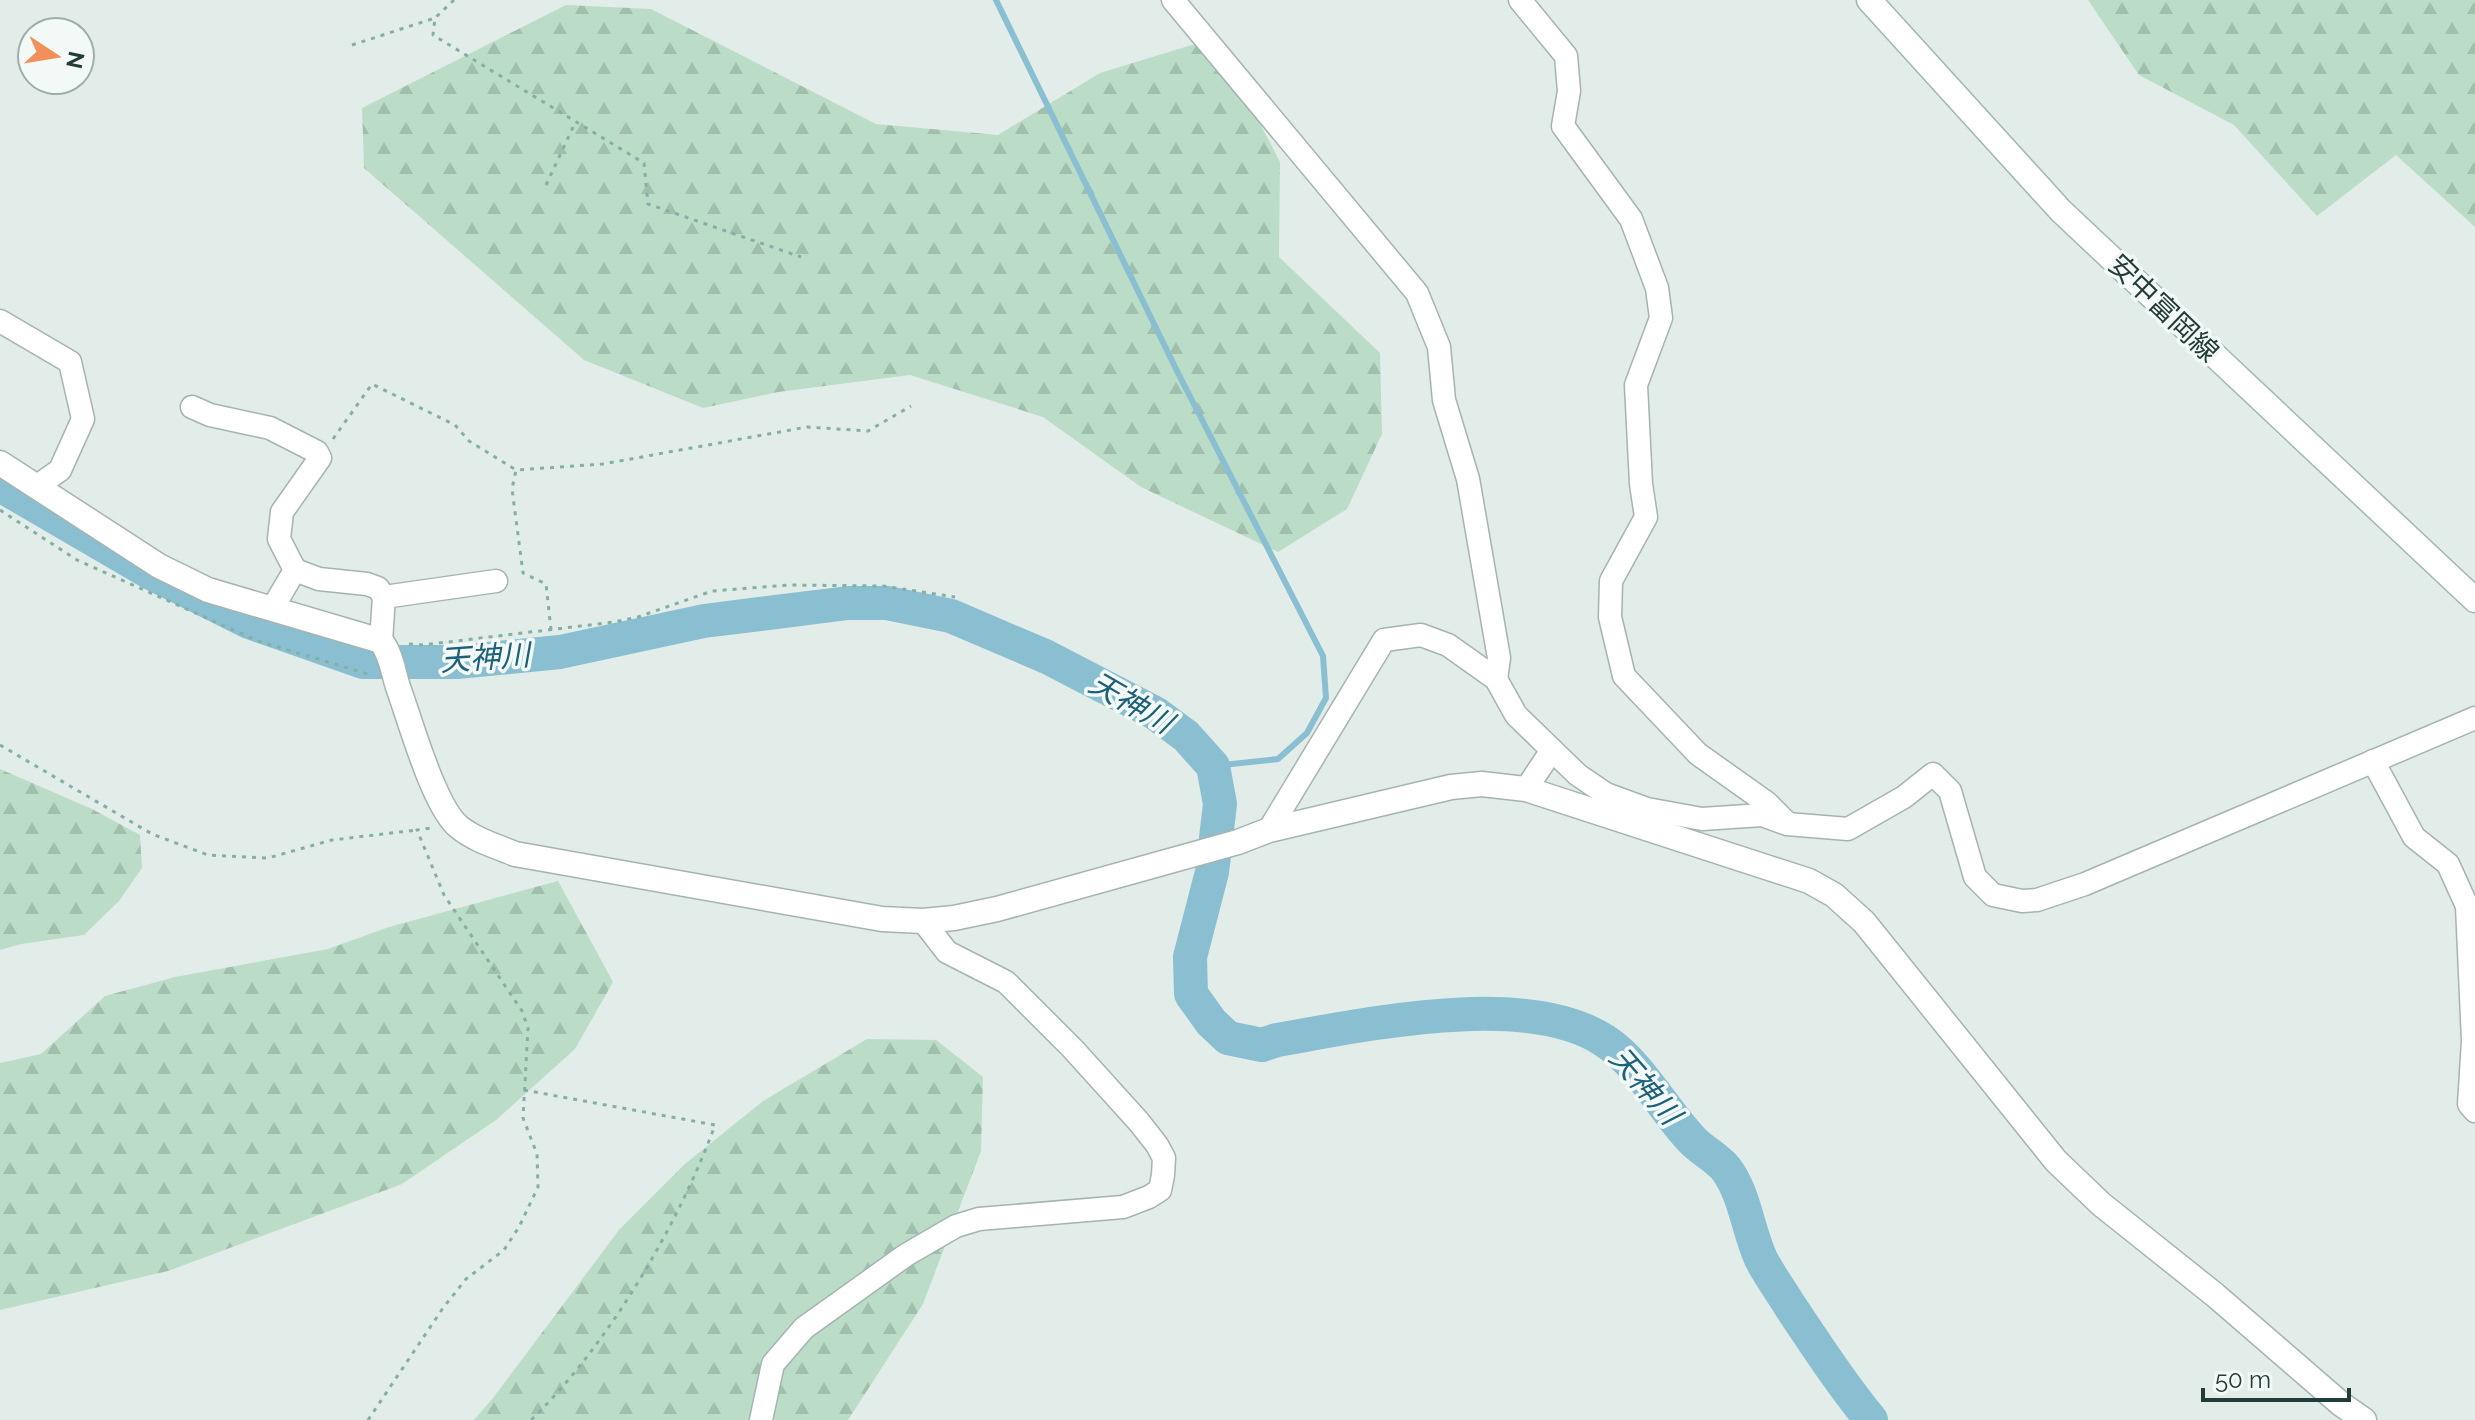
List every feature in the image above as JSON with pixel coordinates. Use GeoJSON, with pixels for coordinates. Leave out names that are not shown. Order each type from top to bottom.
{"type":"FeatureCollection","features":[{"type":"Feature","properties":{"kind":"street"},"geometry":{"type":"LineString","coordinates":[[1173,0],[1417,293],[1439,347],[1444,400],[1468,479],[1499,658],[1496,679]]}},
{"type":"Feature","properties":{"kind":"street"},"geometry":{"type":"LineString","coordinates":[[1520,0],[1566,56],[1569,91],[1563,126],[1631,219],[1657,288],[1661,318],[1636,385],[1641,484],[1646,517],[1611,581],[1610,617],[1624,676],[1698,754],[1767,803],[1787,824]]}},
{"type":"Feature","properties":{"kind":"street","name":"安中富岡線"},"geometry":{"type":"LineString","coordinates":[[1869,0],[2061,211],[2475,600]]}},
{"type":"Feature","properties":{"kind":"street"},"geometry":{"type":"LineString","coordinates":[[0,321],[70,362],[83,419],[60,470],[36,487]]}},
{"type":"Feature","properties":{"kind":"street"},"geometry":{"type":"LineString","coordinates":[[192,407],[210,415],[270,428],[317,452],[320,458],[282,512],[279,539],[295,570],[319,579],[367,584],[378,588],[384,597],[384,645],[437,795],[456,825],[469,834],[515,854],[882,919],[923,921],[997,909],[1238,842],[1269,830],[1451,787],[1482,784],[1526,789],[1783,871],[1834,895],[1864,922],[2056,1161],[2101,1204],[2364,1420]]}},
{"type":"Feature","properties":{"kind":"street"},"geometry":{"type":"LineString","coordinates":[[0,463],[159,566],[208,590],[384,645]]}},
{"type":"Feature","properties":{"kind":"street"},"geometry":{"type":"LineString","coordinates":[[272,609],[295,570]]}},
{"type":"Feature","properties":{"kind":"street"},"geometry":{"type":"LineString","coordinates":[[384,597],[496,581]]}},
{"type":"Feature","properties":{"kind":"street"},"geometry":{"type":"LineString","coordinates":[[1269,830],[1384,640],[1421,635],[1448,645],[1496,679],[1516,715],[1578,775],[1606,794],[1647,809],[1702,819],[1762,815],[1787,824],[1848,829],[1904,797],[1933,774],[1950,791],[1975,877],[1993,895],[2022,901],[2037,900],[2085,884],[2475,718]]}},
{"type":"Feature","properties":{"kind":"street"},"geometry":{"type":"LineString","coordinates":[[1526,789],[1552,750]]}},
{"type":"Feature","properties":{"kind":"street"},"geometry":{"type":"LineString","coordinates":[[2373,761],[2414,837],[2448,864],[2467,906],[2473,1041],[2469,1104],[2475,1111]]}},
{"type":"Feature","properties":{"kind":"street"},"geometry":{"type":"LineString","coordinates":[[761,1420],[773,1364],[804,1328],[906,1255],[956,1226],[979,1219],[1123,1207],[1160,1190],[1164,1158],[1139,1122],[1073,1049],[1006,982],[947,952],[923,921]]}},
{"type":"Feature","properties":{"kind":"path"},"geometry":{"type":"LineString","coordinates":[[352,45],[435,18],[454,0]]}},
{"type":"Feature","properties":{"kind":"path"},"geometry":{"type":"LineString","coordinates":[[435,18],[433,35],[644,163],[648,204],[801,257]]}},
{"type":"Feature","properties":{"kind":"path"},"geometry":{"type":"LineString","coordinates":[[546,185],[575,121]]}},
{"type":"Feature","properties":{"kind":"path"},"geometry":{"type":"LineString","coordinates":[[320,458],[372,384],[455,425],[469,441],[516,470],[603,464],[807,427],[868,431],[911,406]]}},
{"type":"Feature","properties":{"kind":"path"},"geometry":{"type":"LineString","coordinates":[[516,470],[512,489],[523,573],[546,584],[551,630]]}},
{"type":"Feature","properties":{"kind":"path"},"geometry":{"type":"LineString","coordinates":[[384,645],[423,645],[638,617],[712,591],[789,585],[883,586],[955,597]]}},
{"type":"Feature","properties":{"kind":"path"},"geometry":{"type":"LineString","coordinates":[[0,745],[152,834],[208,855],[268,858],[332,840],[456,825]]}},
{"type":"Feature","properties":{"kind":"path"},"geometry":{"type":"LineString","coordinates":[[368,1420],[466,1279],[504,1250],[538,1187],[537,1154],[523,1118],[528,1028],[522,1011],[444,895],[417,830]]}},
{"type":"Feature","properties":{"kind":"path"},"geometry":{"type":"LineString","coordinates":[[524,1090],[715,1125],[701,1163],[665,1234],[619,1313],[568,1379],[531,1420]]}},
{"type":"Feature","properties":{"kind":"green space"},"geometry":{"type":"Polygon","coordinates":[[[2088,0],[2475,0],[2475,227],[2396,155],[2317,216],[2234,125],[2139,75],[2088,0]]]}},
{"type":"Feature","properties":{"kind":"green space"},"geometry":{"type":"Polygon","coordinates":[[[566,5],[651,9],[876,124],[998,135],[1100,73],[1195,44],[1233,72],[1280,162],[1279,257],[1380,353],[1382,434],[1347,509],[1278,552],[1141,487],[1043,417],[910,375],[778,392],[703,408],[584,360],[364,168],[362,108],[566,5]]]}},
{"type":"Feature","properties":{"kind":"green space"},"geometry":{"type":"Polygon","coordinates":[[[0,769],[92,809],[140,835],[142,868],[119,901],[84,935],[0,950],[0,769]]]}},
{"type":"Feature","properties":{"kind":"green space"},"geometry":{"type":"Polygon","coordinates":[[[558,881],[613,982],[575,1049],[496,1120],[402,1184],[168,1271],[0,1310],[0,1063],[41,1054],[105,996],[175,977],[328,949],[389,927],[558,881]]]}},
{"type":"Feature","properties":{"kind":"green space"},"geometry":{"type":"Polygon","coordinates":[[[867,1039],[936,1040],[983,1077],[981,1151],[923,1304],[848,1420],[474,1420],[619,1230],[685,1164],[763,1101],[867,1039]]]}},
{"type":"Feature","properties":{"kind":"waterway"},"geometry":{"type":"LineString","coordinates":[[996,0],[1177,371],[1323,656],[1326,698],[1307,733],[1278,759],[1213,766]]}},
{"type":"Feature","properties":{"kind":"waterway","name":"天神川"},"geometry":{"type":"LineString","coordinates":[[0,485],[151,573],[249,622],[363,662],[457,662],[560,652],[704,621],[848,603],[887,603],[951,616],[1047,657],[1155,713],[1186,736],[1213,766],[1220,804],[1212,872],[1190,957],[1191,994],[1211,1022],[1228,1038],[1262,1045],[1398,1020],[1490,1014],[1533,1017],[1572,1025],[1605,1041],[1641,1075],[1693,1141],[1726,1169],[1738,1190],[1764,1265],[1819,1349],[1871,1420]]}}]}
